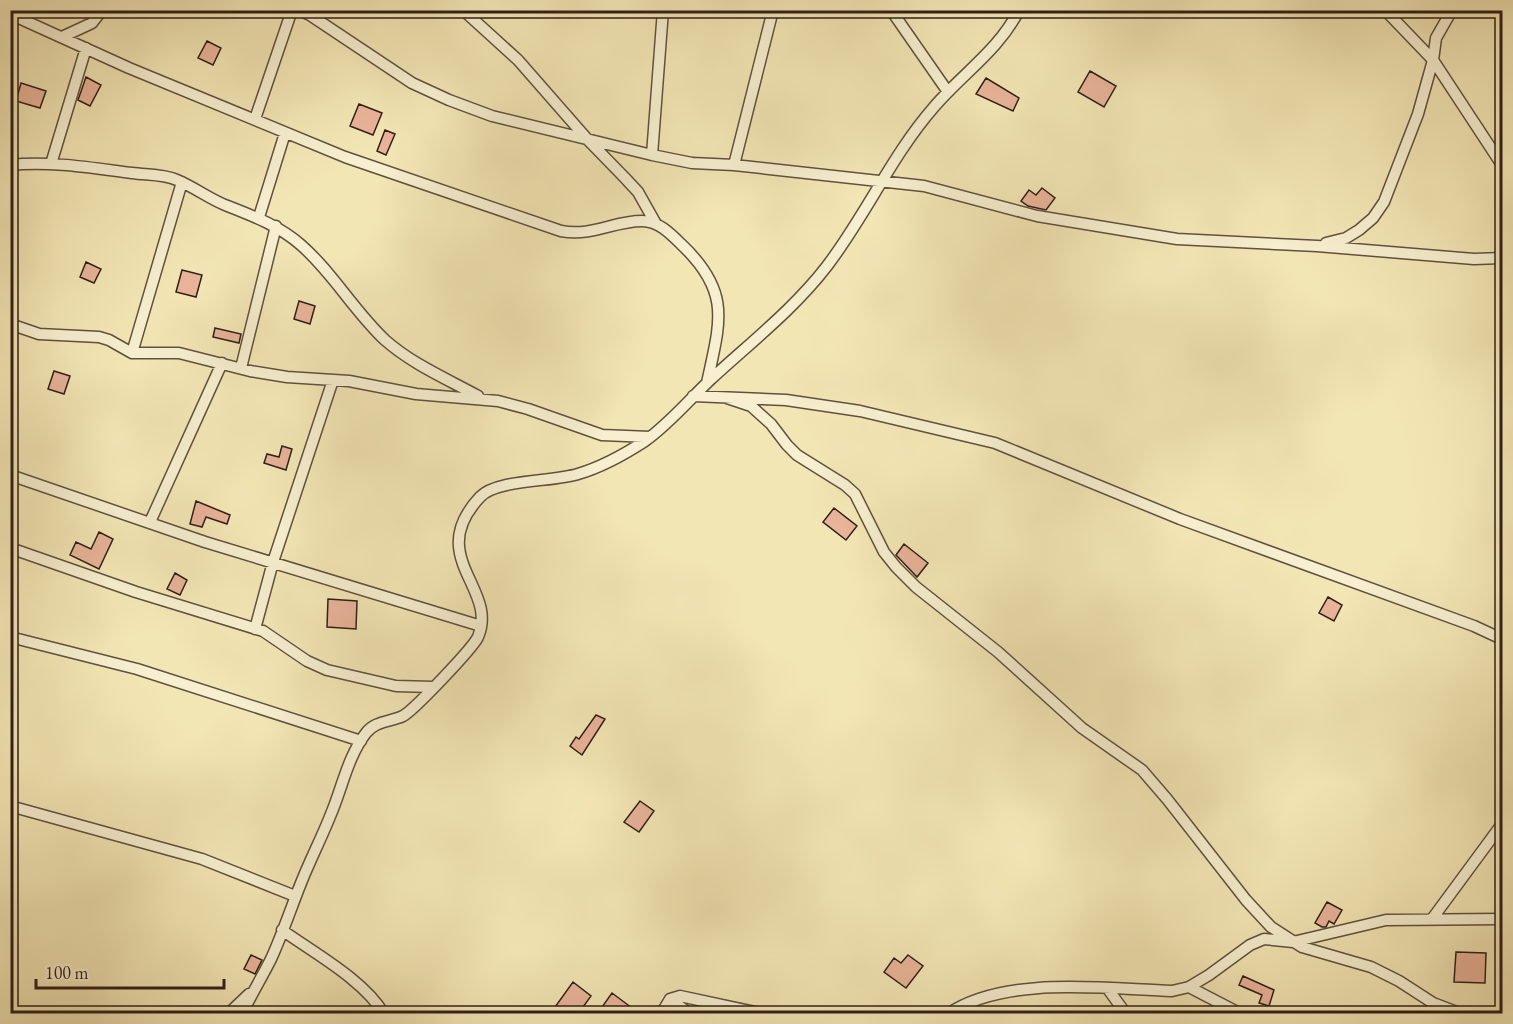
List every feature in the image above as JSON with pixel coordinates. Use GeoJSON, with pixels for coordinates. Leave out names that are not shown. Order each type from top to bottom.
{"type":"FeatureCollection","features":[{"type":"Feature","properties":{"kind":"street"},"geometry":{"type":"LineString","coordinates":[[62,37],[92,23],[102,10]]}},
{"type":"Feature","properties":{"kind":"street"},"geometry":{"type":"LineString","coordinates":[[255,120],[292,10]]}},
{"type":"Feature","properties":{"kind":"street"},"geometry":{"type":"LineString","coordinates":[[299,10],[412,83],[449,100],[492,116],[652,155],[692,163],[734,165],[924,186],[1036,216],[1177,239],[1317,246],[1474,259],[1503,258]]}},
{"type":"Feature","properties":{"kind":"street"},"geometry":{"type":"LineString","coordinates":[[463,10],[518,60],[588,140],[638,192],[656,224]]}},
{"type":"Feature","properties":{"kind":"street"},"geometry":{"type":"LineString","coordinates":[[652,155],[663,10]]}},
{"type":"Feature","properties":{"kind":"street"},"geometry":{"type":"LineString","coordinates":[[734,165],[773,10]]}},
{"type":"Feature","properties":{"kind":"street"},"geometry":{"type":"LineString","coordinates":[[891,10],[948,92]]}},
{"type":"Feature","properties":{"kind":"street"},"geometry":{"type":"LineString","coordinates":[[242,1014],[270,961],[361,741],[375,725],[408,712],[469,650],[479,634],[481,626],[478,601],[461,560],[458,539],[460,527],[482,494],[496,487],[574,476],[594,469],[627,452],[650,436],[782,315],[826,268],[856,226],[910,138],[934,106],[1003,38],[1019,10]]}},
{"type":"Feature","properties":{"kind":"street"},"geometry":{"type":"LineString","coordinates":[[1385,10],[1433,60],[1503,165]]}},
{"type":"Feature","properties":{"kind":"street"},"geometry":{"type":"LineString","coordinates":[[1317,246],[1346,238],[1359,230],[1373,218],[1384,202],[1418,114],[1433,60],[1436,39],[1452,10]]}},
{"type":"Feature","properties":{"kind":"street"},"geometry":{"type":"LineString","coordinates":[[10,14],[129,68],[345,157],[561,231],[575,234],[645,220],[656,224],[693,255],[709,278],[718,302],[720,316],[707,383]]}},
{"type":"Feature","properties":{"kind":"street"},"geometry":{"type":"LineString","coordinates":[[51,164],[86,48]]}},
{"type":"Feature","properties":{"kind":"street"},"geometry":{"type":"LineString","coordinates":[[259,217],[285,133]]}},
{"type":"Feature","properties":{"kind":"street"},"geometry":{"type":"LineString","coordinates":[[10,165],[51,164],[166,177],[259,217],[276,226],[308,251],[386,341],[418,364],[484,399]]}},
{"type":"Feature","properties":{"kind":"street"},"geometry":{"type":"LineString","coordinates":[[132,353],[182,182]]}},
{"type":"Feature","properties":{"kind":"street"},"geometry":{"type":"LineString","coordinates":[[241,368],[276,226]]}},
{"type":"Feature","properties":{"kind":"street"},"geometry":{"type":"LineString","coordinates":[[10,324],[39,334],[99,337],[132,353],[179,353],[287,377],[358,382],[429,396],[510,403],[602,435],[650,436]]}},
{"type":"Feature","properties":{"kind":"street"},"geometry":{"type":"LineString","coordinates":[[150,522],[222,363]]}},
{"type":"Feature","properties":{"kind":"street"},"geometry":{"type":"LineString","coordinates":[[255,629],[273,562],[333,380]]}},
{"type":"Feature","properties":{"kind":"street"},"geometry":{"type":"LineString","coordinates":[[693,396],[786,400],[860,411],[995,443],[1180,519],[1474,626],[1503,639]]}},
{"type":"Feature","properties":{"kind":"street"},"geometry":{"type":"LineString","coordinates":[[727,398],[751,406],[771,424],[797,454],[855,494],[884,552],[916,587],[998,652],[1082,728],[1142,770],[1167,798],[1246,900],[1271,927],[1302,947],[1371,967],[1433,1002],[1462,1014]]}},
{"type":"Feature","properties":{"kind":"street"},"geometry":{"type":"LineString","coordinates":[[10,475],[273,562],[481,626]]}},
{"type":"Feature","properties":{"kind":"street"},"geometry":{"type":"LineString","coordinates":[[10,548],[72,571],[268,633],[307,661],[327,670],[396,686],[433,687]]}},
{"type":"Feature","properties":{"kind":"street"},"geometry":{"type":"LineString","coordinates":[[10,637],[137,669],[361,741]]}},
{"type":"Feature","properties":{"kind":"street"},"geometry":{"type":"LineString","coordinates":[[10,807],[202,859],[295,896]]}},
{"type":"Feature","properties":{"kind":"street"},"geometry":{"type":"LineString","coordinates":[[1432,919],[1503,824]]}},
{"type":"Feature","properties":{"kind":"street"},"geometry":{"type":"LineString","coordinates":[[948,1014],[957,1007],[995,994],[1024,989],[1056,987],[1172,991],[1189,987],[1250,945],[1264,939],[1293,942],[1386,920],[1503,919]]}},
{"type":"Feature","properties":{"kind":"street"},"geometry":{"type":"LineString","coordinates":[[282,930],[359,985],[378,1004],[384,1014]]}},
{"type":"Feature","properties":{"kind":"street"},"geometry":{"type":"LineString","coordinates":[[1189,987],[1241,1014]]}},
{"type":"Feature","properties":{"kind":"street"},"geometry":{"type":"LineString","coordinates":[[1108,989],[1126,1014]]}},
{"type":"Feature","properties":{"kind":"street"},"geometry":{"type":"LineString","coordinates":[[228,1014],[254,990]]}},
{"type":"Feature","properties":{"kind":"street"},"geometry":{"type":"LineString","coordinates":[[661,1014],[670,999],[680,996],[764,1014]]}},
{"type":"Feature","properties":{"kind":"street"},"geometry":{"type":"LineString","coordinates":[[670,999],[690,1014]]}},
{"type":"Feature","properties":{"kind":"building"},"geometry":{"type":"Polygon","coordinates":[[[207,41],[221,48],[213,65],[198,58],[207,41]]]}},
{"type":"Feature","properties":{"kind":"building"},"geometry":{"type":"Polygon","coordinates":[[[1090,71],[1116,86],[1104,107],[1078,92],[1090,71]]]}},
{"type":"Feature","properties":{"kind":"building"},"geometry":{"type":"Polygon","coordinates":[[[86,77],[101,85],[90,106],[78,100],[86,77]]]}},
{"type":"Feature","properties":{"kind":"building"},"geometry":{"type":"Polygon","coordinates":[[[986,78],[1019,98],[1013,111],[976,94],[986,78]]]}},
{"type":"Feature","properties":{"kind":"building"},"geometry":{"type":"Polygon","coordinates":[[[21,83],[46,91],[40,108],[16,101],[21,83]]]}},
{"type":"Feature","properties":{"kind":"building"},"geometry":{"type":"Polygon","coordinates":[[[359,104],[382,113],[373,135],[350,126],[359,104]]]}},
{"type":"Feature","properties":{"kind":"building"},"geometry":{"type":"Polygon","coordinates":[[[385,130],[395,134],[386,155],[377,151],[385,130]]]}},
{"type":"Feature","properties":{"kind":"building"},"geometry":{"type":"Polygon","coordinates":[[[1042,188],[1055,198],[1046,210],[1028,206],[1021,201],[1029,190],[1036,195],[1042,188]]]}},
{"type":"Feature","properties":{"kind":"building"},"geometry":{"type":"Polygon","coordinates":[[[86,262],[101,269],[94,283],[80,277],[86,262]]]}},
{"type":"Feature","properties":{"kind":"building"},"geometry":{"type":"Polygon","coordinates":[[[182,270],[202,275],[196,297],[176,292],[182,270]]]}},
{"type":"Feature","properties":{"kind":"building"},"geometry":{"type":"Polygon","coordinates":[[[299,301],[315,306],[310,324],[294,319],[299,301]]]}},
{"type":"Feature","properties":{"kind":"building"},"geometry":{"type":"Polygon","coordinates":[[[215,328],[241,334],[239,343],[213,337],[215,328]]]}},
{"type":"Feature","properties":{"kind":"building"},"geometry":{"type":"Polygon","coordinates":[[[54,371],[70,376],[64,394],[48,389],[54,371]]]}},
{"type":"Feature","properties":{"kind":"building"},"geometry":{"type":"Polygon","coordinates":[[[282,446],[292,449],[286,470],[264,463],[267,454],[279,457],[282,446]]]}},
{"type":"Feature","properties":{"kind":"building"},"geometry":{"type":"Polygon","coordinates":[[[196,501],[230,515],[227,524],[206,517],[202,527],[190,524],[196,501]]]}},
{"type":"Feature","properties":{"kind":"building"},"geometry":{"type":"Polygon","coordinates":[[[834,508],[857,526],[846,540],[823,522],[834,508]]]}},
{"type":"Feature","properties":{"kind":"building"},"geometry":{"type":"Polygon","coordinates":[[[99,532],[113,539],[99,569],[70,555],[76,542],[91,549],[99,532]]]}},
{"type":"Feature","properties":{"kind":"building"},"geometry":{"type":"Polygon","coordinates":[[[904,544],[928,563],[917,577],[896,555],[904,544]]]}},
{"type":"Feature","properties":{"kind":"building"},"geometry":{"type":"Polygon","coordinates":[[[175,573],[187,580],[180,595],[167,589],[175,573]]]}},
{"type":"Feature","properties":{"kind":"building"},"geometry":{"type":"Polygon","coordinates":[[[1328,597],[1342,605],[1334,621],[1319,613],[1328,597]]]}},
{"type":"Feature","properties":{"kind":"building"},"geometry":{"type":"Polygon","coordinates":[[[328,599],[357,601],[356,629],[327,627],[328,599]]]}},
{"type":"Feature","properties":{"kind":"building"},"geometry":{"type":"Polygon","coordinates":[[[596,715],[605,719],[582,755],[570,746],[576,737],[579,739],[596,715]]]}},
{"type":"Feature","properties":{"kind":"building"},"geometry":{"type":"Polygon","coordinates":[[[640,801],[654,811],[639,832],[624,822],[640,801]]]}},
{"type":"Feature","properties":{"kind":"building"},"geometry":{"type":"Polygon","coordinates":[[[1327,902],[1342,910],[1334,924],[1329,921],[1326,927],[1322,927],[1315,923],[1327,902]]]}},
{"type":"Feature","properties":{"kind":"building"},"geometry":{"type":"Polygon","coordinates":[[[1456,952],[1486,953],[1485,983],[1454,982],[1456,952]]]}},
{"type":"Feature","properties":{"kind":"building"},"geometry":{"type":"Polygon","coordinates":[[[251,955],[262,960],[255,974],[244,969],[251,955]]]}},
{"type":"Feature","properties":{"kind":"building"},"geometry":{"type":"Polygon","coordinates":[[[908,955],[923,966],[906,988],[884,972],[894,958],[901,963],[908,955]]]}},
{"type":"Feature","properties":{"kind":"building"},"geometry":{"type":"Polygon","coordinates":[[[1243,976],[1274,990],[1269,1006],[1259,1003],[1262,995],[1239,985],[1243,976]]]}},
{"type":"Feature","properties":{"kind":"building"},"geometry":{"type":"Polygon","coordinates":[[[573,982],[591,996],[578,1014],[564,1014],[555,1007],[573,982]]]}},
{"type":"Feature","properties":{"kind":"building"},"geometry":{"type":"Polygon","coordinates":[[[612,993],[640,1014],[611,1014],[602,1007],[612,993]]]}}]}
